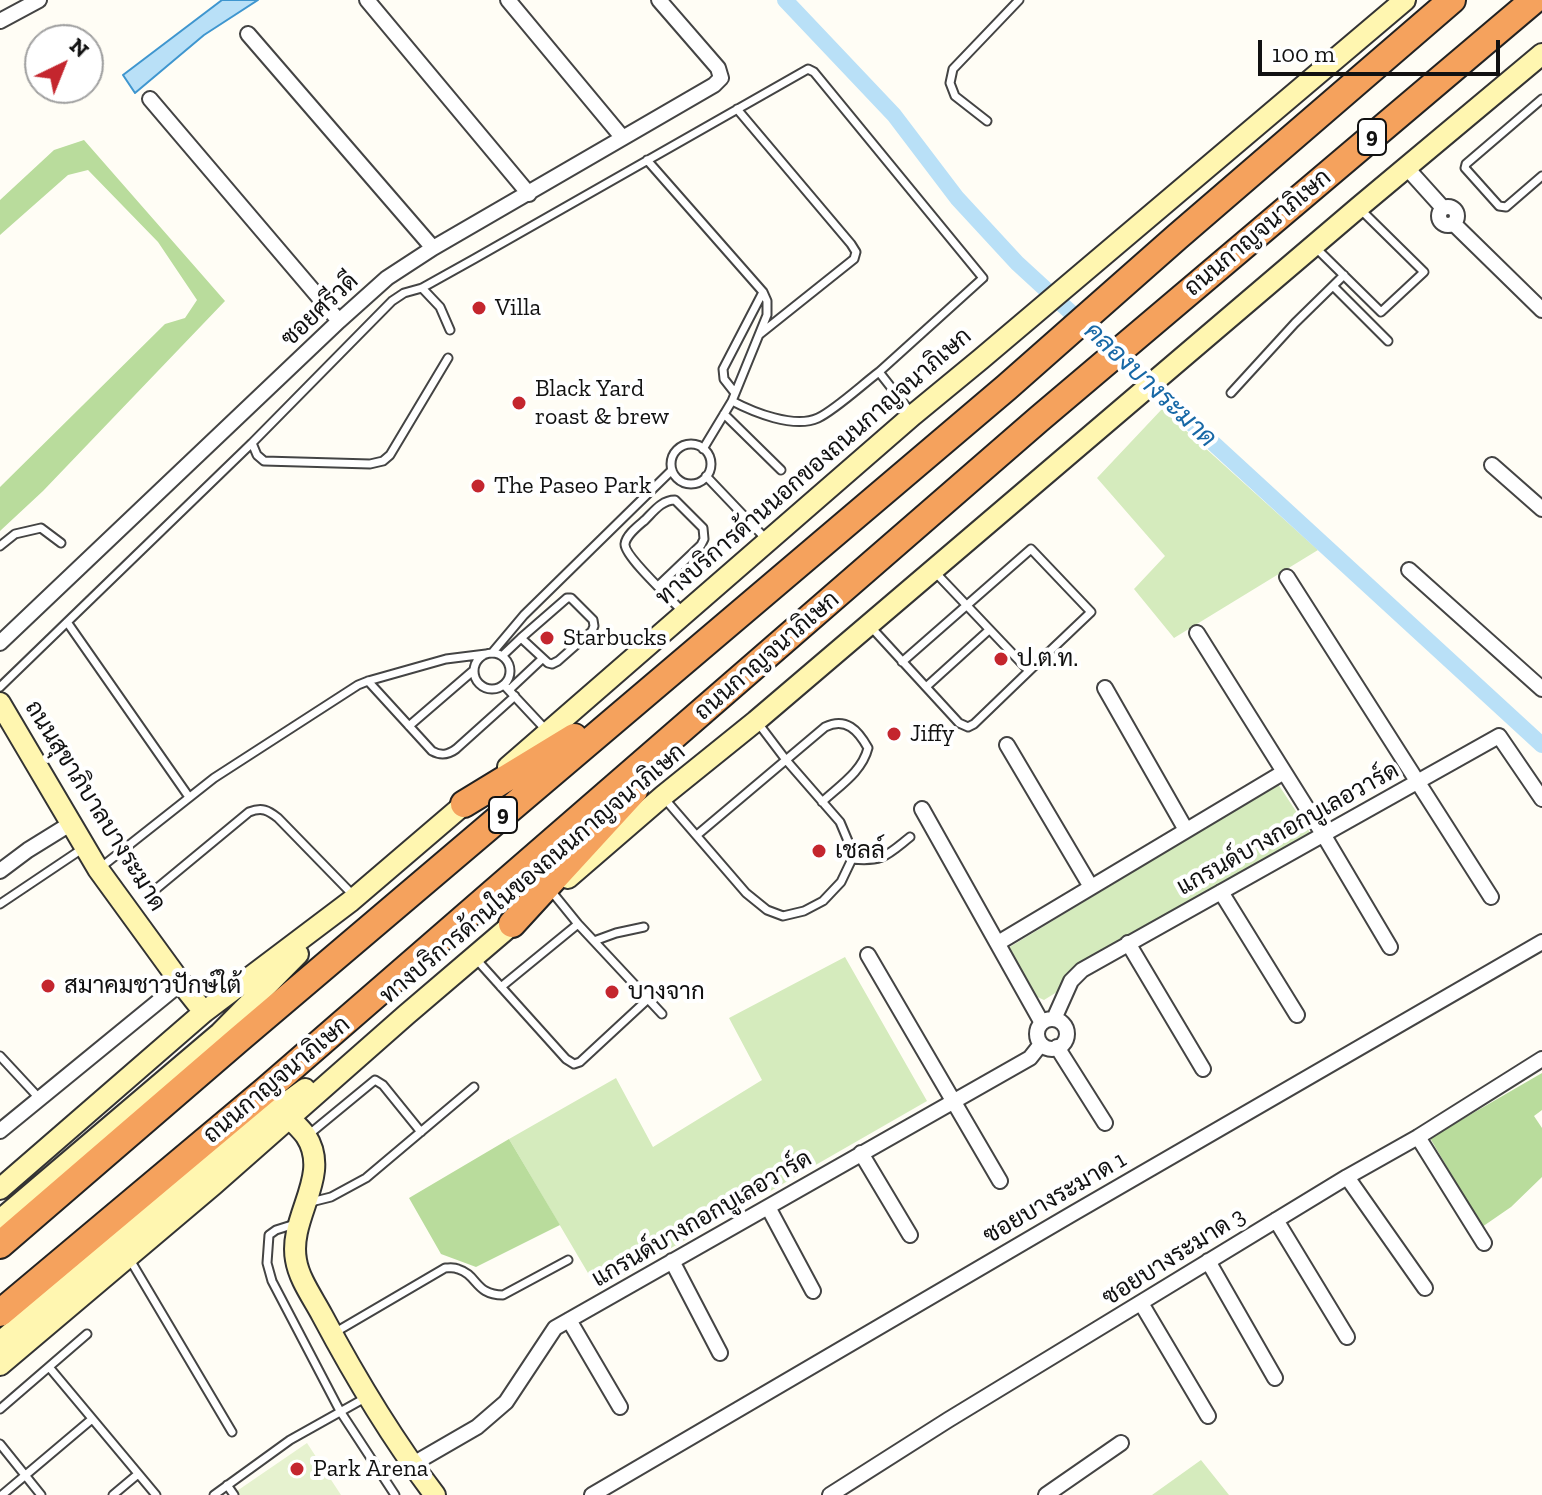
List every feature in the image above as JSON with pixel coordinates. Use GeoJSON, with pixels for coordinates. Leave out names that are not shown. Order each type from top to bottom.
{"type":"FeatureCollection","features":[{"type":"Feature","properties":{"kind":"highway","name":"ถนนกาญจนาภิเษก"},"geometry":{"type":"LineString","coordinates":[[0,1245],[1007,387],[1452,0]]}},
{"type":"Feature","properties":{"kind":"highway","name":"ถนนกาญจนาภิเษก"},"geometry":{"type":"LineString","coordinates":[[0,1313],[266,1090],[1039,419],[1534,0]]}},
{"type":"Feature","properties":{"kind":"highway"},"geometry":{"type":"LineString","coordinates":[[464,804],[646,693]]}},
{"type":"Feature","properties":{"kind":"highway"},"geometry":{"type":"LineString","coordinates":[[512,924],[721,697]]}},
{"type":"Feature","properties":{"kind":"main road","name":"ทางบริการด้านนอกของถนนกาญจนาภิเษก"},"geometry":{"type":"LineString","coordinates":[[0,1189],[204,1012],[353,899],[913,415],[1405,0]]}},
{"type":"Feature","properties":{"kind":"main road","name":"ทางบริการด้านในของถนนกาญจนาภิเษก"},"geometry":{"type":"LineString","coordinates":[[0,1365],[126,1247],[290,1118],[474,956],[756,721],[1542,54]]}},
{"type":"Feature","properties":{"kind":"main road","name":"ถนนสุขาภิบาลบางระมาด"},"geometry":{"type":"LineString","coordinates":[[0,704],[98,869],[204,1012]]}},
{"type":"Feature","properties":{"kind":"main road"},"geometry":{"type":"LineString","coordinates":[[0,1220],[220,1033],[353,899]]}},
{"type":"Feature","properties":{"kind":"main road"},"geometry":{"type":"LineString","coordinates":[[0,1342],[126,1247],[279,1108],[406,1015]]}},
{"type":"Feature","properties":{"kind":"main road"},"geometry":{"type":"LineString","coordinates":[[290,1118],[306,1137],[315,1157],[313,1181],[295,1243],[296,1262],[367,1397],[435,1495]]}},
{"type":"Feature","properties":{"kind":"street"},"geometry":{"type":"LineString","coordinates":[[0,21],[39,0]]}},
{"type":"Feature","properties":{"kind":"street"},"geometry":{"type":"LineString","coordinates":[[367,0],[529,194]]}},
{"type":"Feature","properties":{"kind":"street"},"geometry":{"type":"LineString","coordinates":[[508,0],[622,137]]}},
{"type":"Feature","properties":{"kind":"street","name":"ซอยศรีวดี"},"geometry":{"type":"LineString","coordinates":[[0,643],[387,278],[433,248],[714,85],[721,78],[718,68],[659,0]]}},
{"type":"Feature","properties":{"kind":"street"},"geometry":{"type":"LineString","coordinates":[[248,34],[433,248]]}},
{"type":"Feature","properties":{"kind":"street"},"geometry":{"type":"LineString","coordinates":[[150,99],[339,321]]}},
{"type":"Feature","properties":{"kind":"street"},"geometry":{"type":"LineString","coordinates":[[1406,167],[1443,208],[1454,208],[1458,213],[1454,224],[1542,310]]}},
{"type":"Feature","properties":{"kind":"street"},"geometry":{"type":"LineString","coordinates":[[1492,465],[1542,509]]}},
{"type":"Feature","properties":{"kind":"street"},"geometry":{"type":"LineString","coordinates":[[1409,570],[1542,689]]}},
{"type":"Feature","properties":{"kind":"street"},"geometry":{"type":"LineString","coordinates":[[1287,577],[1491,897]]}},
{"type":"Feature","properties":{"kind":"street"},"geometry":{"type":"LineString","coordinates":[[1197,633],[1390,947]]}},
{"type":"Feature","properties":{"kind":"street"},"geometry":{"type":"LineString","coordinates":[[1105,688],[1186,830]]}},
{"type":"Feature","properties":{"kind":"street","name":"แกรนด์บางกอกบูเลอวาร์ด"},"geometry":{"type":"LineString","coordinates":[[1048,1021],[1071,981],[1082,970],[1499,736],[1542,799]]}},
{"type":"Feature","properties":{"kind":"street"},"geometry":{"type":"LineString","coordinates":[[1007,745],[1091,887]]}},
{"type":"Feature","properties":{"kind":"street"},"geometry":{"type":"LineString","coordinates":[[998,943],[1284,772]]}},
{"type":"Feature","properties":{"kind":"street"},"geometry":{"type":"LineString","coordinates":[[922,809],[998,943],[1048,1021],[1062,1024],[1066,1033],[1064,1043],[1050,1049],[1041,1044],[1037,1035],[1039,1027],[1048,1021]]}},
{"type":"Feature","properties":{"kind":"street"},"geometry":{"type":"LineString","coordinates":[[0,871],[70,824]]}},
{"type":"Feature","properties":{"kind":"street"},"geometry":{"type":"LineString","coordinates":[[1221,892],[1297,1015]]}},
{"type":"Feature","properties":{"kind":"street","name":"ซอยบางระมาด 1"},"geometry":{"type":"LineString","coordinates":[[592,1495],[1542,942]]}},
{"type":"Feature","properties":{"kind":"street"},"geometry":{"type":"LineString","coordinates":[[1128,943],[1203,1069]]}},
{"type":"Feature","properties":{"kind":"street"},"geometry":{"type":"LineString","coordinates":[[868,955],[1000,1181]]}},
{"type":"Feature","properties":{"kind":"street"},"geometry":{"type":"LineString","coordinates":[[0,1131],[181,983]]}},
{"type":"Feature","properties":{"kind":"street","name":"แกรนด์บางกอกบูเลอวาร์ด"},"geometry":{"type":"LineString","coordinates":[[413,1464],[477,1427],[506,1402],[555,1328],[1030,1058],[1041,1044]]}},
{"type":"Feature","properties":{"kind":"street"},"geometry":{"type":"LineString","coordinates":[[1057,1047],[1105,1123]]}},
{"type":"Feature","properties":{"kind":"street","name":"ซอยบางระมาด 3"},"geometry":{"type":"LineString","coordinates":[[830,1495],[1542,1059]]}},
{"type":"Feature","properties":{"kind":"street"},"geometry":{"type":"LineString","coordinates":[[1418,1137],[1484,1243]]}},
{"type":"Feature","properties":{"kind":"street"},"geometry":{"type":"LineString","coordinates":[[861,1153],[910,1235]]}},
{"type":"Feature","properties":{"kind":"street"},"geometry":{"type":"LineString","coordinates":[[1347,1177],[1425,1288]]}},
{"type":"Feature","properties":{"kind":"street"},"geometry":{"type":"LineString","coordinates":[[768,1207],[813,1291]]}},
{"type":"Feature","properties":{"kind":"street"},"geometry":{"type":"LineString","coordinates":[[1276,1220],[1347,1337]]}},
{"type":"Feature","properties":{"kind":"street"},"geometry":{"type":"LineString","coordinates":[[672,1261],[720,1353]]}},
{"type":"Feature","properties":{"kind":"street"},"geometry":{"type":"LineString","coordinates":[[1208,1261],[1275,1378]]}},
{"type":"Feature","properties":{"kind":"street"},"geometry":{"type":"LineString","coordinates":[[1141,1303],[1208,1416]]}},
{"type":"Feature","properties":{"kind":"street"},"geometry":{"type":"LineString","coordinates":[[569,1320],[620,1407]]}},
{"type":"Feature","properties":{"kind":"street"},"geometry":{"type":"LineString","coordinates":[[1046,1495],[1121,1443]]}},
{"type":"Feature","properties":{"kind":"lane"},"geometry":{"type":"LineString","coordinates":[[987,121],[955,96],[950,83],[953,69],[1019,0]]}},
{"type":"Feature","properties":{"kind":"lane"},"geometry":{"type":"LineString","coordinates":[[0,687],[252,443],[392,301],[404,293],[422,288],[808,69],[814,72],[983,278],[879,372],[813,420],[764,416],[732,401]]}},
{"type":"Feature","properties":{"kind":"lane"},"geometry":{"type":"LineString","coordinates":[[1542,99],[1465,168],[1503,208],[1542,176]]}},
{"type":"Feature","properties":{"kind":"lane"},"geometry":{"type":"LineString","coordinates":[[737,109],[856,252],[854,259],[759,335]]}},
{"type":"Feature","properties":{"kind":"lane"},"geometry":{"type":"LineString","coordinates":[[647,160],[763,292],[767,301],[768,312],[732,401],[703,449]]}},
{"type":"Feature","properties":{"kind":"lane"},"geometry":{"type":"LineString","coordinates":[[1314,245],[1381,312],[1424,272],[1359,207]]}},
{"type":"Feature","properties":{"kind":"lane"},"geometry":{"type":"LineString","coordinates":[[1231,393],[1344,275]]}},
{"type":"Feature","properties":{"kind":"lane"},"geometry":{"type":"LineString","coordinates":[[1333,286],[1388,341]]}},
{"type":"Feature","properties":{"kind":"lane"},"geometry":{"type":"LineString","coordinates":[[422,288],[440,307],[450,330]]}},
{"type":"Feature","properties":{"kind":"lane"},"geometry":{"type":"LineString","coordinates":[[735,393],[724,379],[723,369],[763,292]]}},
{"type":"Feature","properties":{"kind":"lane"},"geometry":{"type":"LineString","coordinates":[[252,443],[257,455],[264,461],[370,464],[383,461],[390,455],[448,358]]}},
{"type":"Feature","properties":{"kind":"lane"},"geometry":{"type":"LineString","coordinates":[[879,372],[913,415]]}},
{"type":"Feature","properties":{"kind":"lane"},"geometry":{"type":"LineString","coordinates":[[724,414],[781,470]]}},
{"type":"Feature","properties":{"kind":"lane"},"geometry":{"type":"LineString","coordinates":[[692,445],[703,449],[710,461],[706,476],[698,483],[685,483],[672,470],[672,457],[680,448],[692,445]]}},
{"type":"Feature","properties":{"kind":"lane"},"geometry":{"type":"LineString","coordinates":[[549,732],[510,690],[485,688],[476,680],[476,661],[489,653],[672,470]]}},
{"type":"Feature","properties":{"kind":"lane"},"geometry":{"type":"LineString","coordinates":[[706,476],[768,541]]}},
{"type":"Feature","properties":{"kind":"lane"},"geometry":{"type":"LineString","coordinates":[[658,586],[704,539],[703,528],[675,500],[662,504],[626,541],[627,553],[658,586],[684,613]]}},
{"type":"Feature","properties":{"kind":"lane"},"geometry":{"type":"LineString","coordinates":[[0,546],[15,534],[41,528],[61,543]]}},
{"type":"Feature","properties":{"kind":"lane"},"geometry":{"type":"LineString","coordinates":[[868,625],[902,662],[926,687],[959,723],[968,727],[1091,612],[1031,549],[902,662]]}},
{"type":"Feature","properties":{"kind":"lane"},"geometry":{"type":"LineString","coordinates":[[933,570],[1029,671]]}},
{"type":"Feature","properties":{"kind":"lane"},"geometry":{"type":"LineString","coordinates":[[502,656],[521,638],[567,598],[571,598],[593,620],[592,631],[556,663],[542,659],[521,638]]}},
{"type":"Feature","properties":{"kind":"lane"},"geometry":{"type":"LineString","coordinates":[[67,622],[189,797]]}},
{"type":"Feature","properties":{"kind":"lane"},"geometry":{"type":"LineString","coordinates":[[926,687],[989,630]]}},
{"type":"Feature","properties":{"kind":"lane"},"geometry":{"type":"LineString","coordinates":[[98,869],[233,765],[368,681],[446,659],[489,653],[508,661],[510,690]]}},
{"type":"Feature","properties":{"kind":"lane"},"geometry":{"type":"LineString","coordinates":[[368,681],[432,751],[445,755],[456,749],[542,659]]}},
{"type":"Feature","properties":{"kind":"lane"},"geometry":{"type":"LineString","coordinates":[[409,726],[474,670]]}},
{"type":"Feature","properties":{"kind":"lane"},"geometry":{"type":"LineString","coordinates":[[663,796],[746,893],[767,910],[783,916],[804,911],[823,901],[841,882],[852,859],[848,841],[840,822],[756,721]]}},
{"type":"Feature","properties":{"kind":"lane"},"geometry":{"type":"LineString","coordinates":[[697,835],[825,727],[834,722],[843,722],[857,732],[868,748],[862,766],[822,802]]}},
{"type":"Feature","properties":{"kind":"lane"},"geometry":{"type":"LineString","coordinates":[[156,889],[249,812],[258,809],[269,810],[278,818],[353,899]]}},
{"type":"Feature","properties":{"kind":"lane"},"geometry":{"type":"LineString","coordinates":[[852,859],[880,859],[910,837]]}},
{"type":"Feature","properties":{"kind":"lane"},"geometry":{"type":"LineString","coordinates":[[0,904],[85,847]]}},
{"type":"Feature","properties":{"kind":"lane"},"geometry":{"type":"LineString","coordinates":[[552,892],[662,1014]]}},
{"type":"Feature","properties":{"kind":"lane"},"geometry":{"type":"LineString","coordinates":[[501,987],[578,924]]}},
{"type":"Feature","properties":{"kind":"lane"},"geometry":{"type":"LineString","coordinates":[[594,941],[644,927]]}},
{"type":"Feature","properties":{"kind":"lane"},"geometry":{"type":"LineString","coordinates":[[474,956],[566,1059],[574,1064],[580,1062],[647,1000]]}},
{"type":"Feature","properties":{"kind":"lane"},"geometry":{"type":"LineString","coordinates":[[0,1056],[39,1098]]}},
{"type":"Feature","properties":{"kind":"lane"},"geometry":{"type":"LineString","coordinates":[[306,1137],[375,1080],[383,1085],[421,1132]]}},
{"type":"Feature","properties":{"kind":"lane"},"geometry":{"type":"LineString","coordinates":[[395,1495],[340,1411],[272,1281],[267,1263],[269,1235],[302,1213],[357,1184],[474,1087]]}},
{"type":"Feature","properties":{"kind":"lane"},"geometry":{"type":"LineString","coordinates":[[126,1247],[232,1432]]}},
{"type":"Feature","properties":{"kind":"lane"},"geometry":{"type":"LineString","coordinates":[[332,1334],[445,1268],[459,1269],[482,1290],[503,1295],[568,1260]]}},
{"type":"Feature","properties":{"kind":"lane"},"geometry":{"type":"LineString","coordinates":[[0,1409],[87,1334]]}},
{"type":"Feature","properties":{"kind":"lane"},"geometry":{"type":"LineString","coordinates":[[49,1367],[156,1495]]}},
{"type":"Feature","properties":{"kind":"lane"},"geometry":{"type":"LineString","coordinates":[[214,1495],[290,1440],[367,1397]]}},
{"type":"Feature","properties":{"kind":"lane"},"geometry":{"type":"LineString","coordinates":[[2,1495],[92,1419]]}},
{"type":"Feature","properties":{"kind":"lane"},"geometry":{"type":"LineString","coordinates":[[0,1444],[41,1495]]}},
{"type":"Feature","properties":{"kind":"lane"},"geometry":{"type":"LineString","coordinates":[[113,1495],[138,1474]]}},
{"type":"Feature","properties":{"kind":"lane"},"geometry":{"type":"LineString","coordinates":[[227,1485],[234,1495]]}},
{"type":"Feature","properties":{"kind":"green space"},"geometry":{"type":"Polygon","coordinates":[[[84,140],[225,301],[43,491],[0,531],[0,487],[165,324],[185,318],[197,300],[158,242],[88,170],[68,175],[0,235],[0,200],[54,150],[84,140]]]}},
{"type":"Feature","properties":{"kind":"green space"},"geometry":{"type":"Polygon","coordinates":[[[1162,409],[1318,550],[1174,638],[1134,589],[1165,556],[1097,478],[1162,409]]]}},
{"type":"Feature","properties":{"kind":"green space"},"geometry":{"type":"Polygon","coordinates":[[[1278,784],[1311,834],[1044,1000],[1033,995],[1008,948],[1278,784]]]}},
{"type":"Feature","properties":{"kind":"green space"},"geometry":{"type":"Polygon","coordinates":[[[845,957],[927,1101],[598,1290],[509,1139],[616,1078],[653,1147],[762,1080],[729,1018],[845,957]]]}},
{"type":"Feature","properties":{"kind":"green space"},"geometry":{"type":"Polygon","coordinates":[[[1542,1073],[1542,1110],[1534,1116],[1542,1128],[1542,1177],[1511,1207],[1482,1227],[1430,1138],[1542,1073]]]}},
{"type":"Feature","properties":{"kind":"green space"},"geometry":{"type":"Polygon","coordinates":[[[509,1139],[560,1225],[476,1267],[441,1254],[409,1198],[509,1139]]]}},
{"type":"Feature","properties":{"kind":"green space","name":"Park Arena"},"geometry":{"type":"Polygon","coordinates":[[[307,1443],[341,1495],[231,1495],[307,1443]]]}},
{"type":"Feature","properties":{"kind":"green space"},"geometry":{"type":"Polygon","coordinates":[[[1201,1460],[1229,1495],[1152,1495],[1201,1460]]]}},
{"type":"Feature","properties":{"kind":"water"},"geometry":{"type":"Polygon","coordinates":[[[222,0],[258,0],[204,35],[135,93],[123,75],[222,0]]]}},
{"type":"Feature","properties":{"kind":"waterway","name":"คลองบางระมาด"},"geometry":{"type":"LineString","coordinates":[[785,0],[894,115],[957,198],[1017,263],[1542,745]]}},
{"type":"Feature","properties":{"kind":"place","name":"Villa"},"geometry":{"type":"Point","coordinates":[479,308]}},
{"type":"Feature","properties":{"kind":"place","name":"Black Yard roast & brew"},"geometry":{"type":"Point","coordinates":[519,403]}},
{"type":"Feature","properties":{"kind":"place","name":"The Paseo Park"},"geometry":{"type":"Point","coordinates":[478,486]}},
{"type":"Feature","properties":{"kind":"place","name":"Starbucks"},"geometry":{"type":"Point","coordinates":[547,638]}},
{"type":"Feature","properties":{"kind":"place","name":"ป.ต.ท."},"geometry":{"type":"Point","coordinates":[1001,659]}},
{"type":"Feature","properties":{"kind":"place","name":"Jiffy"},"geometry":{"type":"Point","coordinates":[894,734]}},
{"type":"Feature","properties":{"kind":"place","name":"เชลล์"},"geometry":{"type":"Point","coordinates":[819,851]}},
{"type":"Feature","properties":{"kind":"place","name":"สมาคมชาวปักษ์ใต้"},"geometry":{"type":"Point","coordinates":[48,986]}},
{"type":"Feature","properties":{"kind":"place","name":"บางจาก"},"geometry":{"type":"Point","coordinates":[612,992]}},
{"type":"Feature","properties":{"kind":"place","name":"Park Arena"},"geometry":{"type":"Point","coordinates":[297,1469]}}]}
